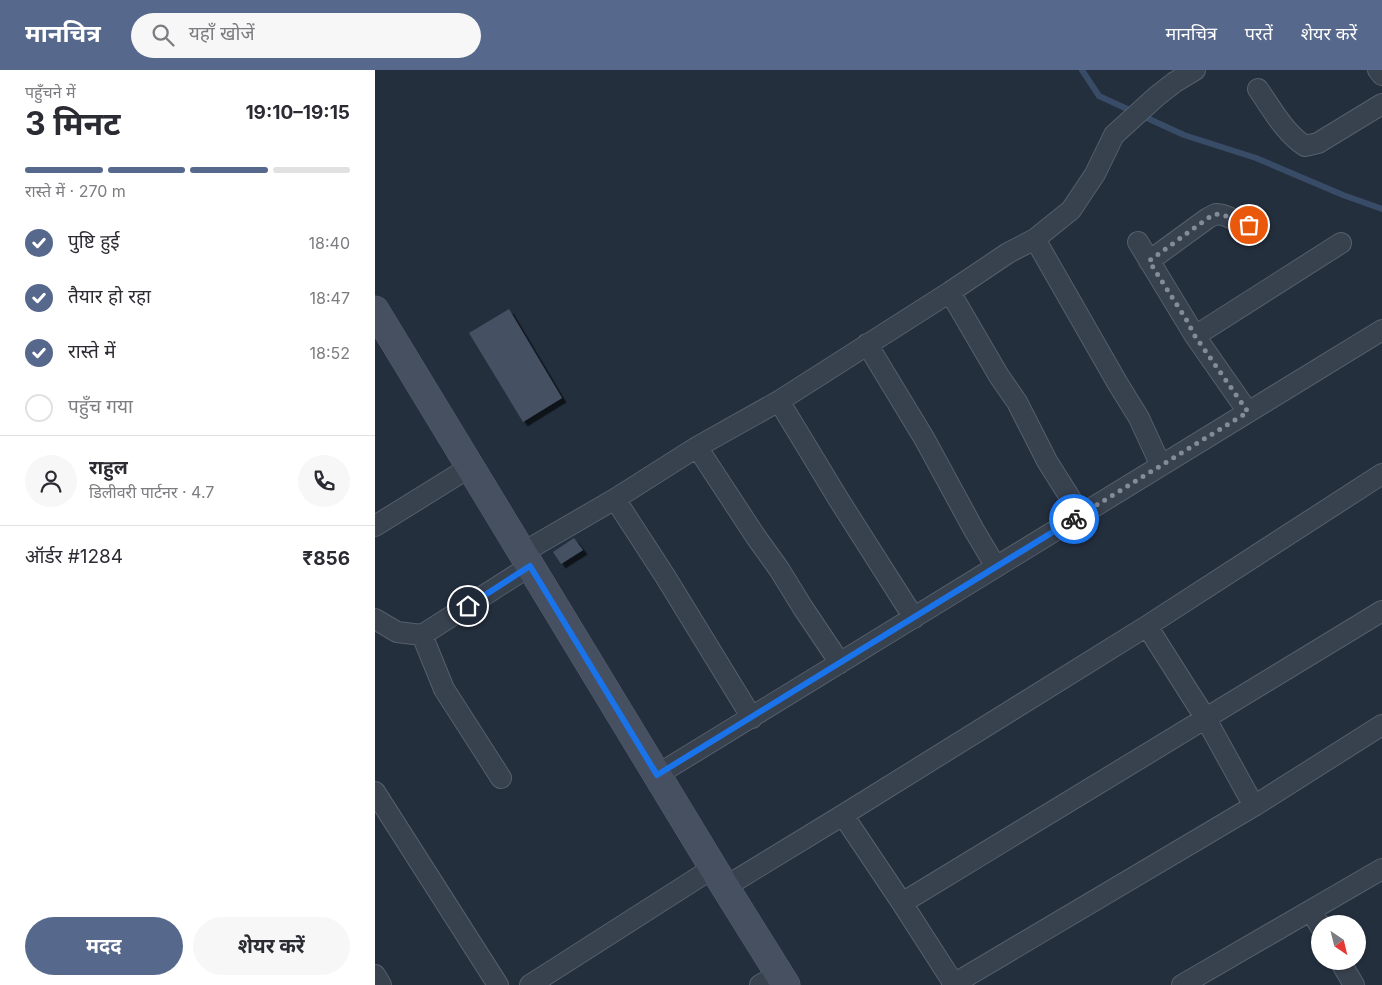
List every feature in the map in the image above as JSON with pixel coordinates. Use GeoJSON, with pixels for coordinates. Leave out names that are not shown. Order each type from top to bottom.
{"type":"FeatureCollection","features":[{"type":"Feature","properties":{"kind":"street"},"geometry":{"type":"LineString","coordinates":[[375,619],[397,632],[422,636],[526,559],[615,499],[697,447],[779,401],[1008,253],[1035,239],[1071,210],[1095,174],[1114,135],[1172,76],[1195,70]]}},
{"type":"Feature","properties":{"kind":"street"},"geometry":{"type":"LineString","coordinates":[[1378,70],[1382,75]]}},
{"type":"Feature","properties":{"kind":"street"},"geometry":{"type":"LineString","coordinates":[[1258,89],[1286,130],[1305,146],[1318,143],[1382,104]]}},
{"type":"Feature","properties":{"kind":"street"},"geometry":{"type":"LineString","coordinates":[[1149,261],[1216,214],[1249,225]]}},
{"type":"Feature","properties":{"kind":"street"},"geometry":{"type":"LineString","coordinates":[[1035,239],[1139,418],[1161,466]]}},
{"type":"Feature","properties":{"kind":"street"},"geometry":{"type":"LineString","coordinates":[[1138,242],[1195,336],[1248,412]]}},
{"type":"Feature","properties":{"kind":"street"},"geometry":{"type":"LineString","coordinates":[[1195,336],[1341,243]]}},
{"type":"Feature","properties":{"kind":"street"},"geometry":{"type":"LineString","coordinates":[[950,292],[999,376],[1017,402],[1047,461],[1081,515]]}},
{"type":"Feature","properties":{"kind":"street"},"geometry":{"type":"LineString","coordinates":[[375,310],[719,877],[775,981]]}},
{"type":"Feature","properties":{"kind":"street"},"geometry":{"type":"LineString","coordinates":[[657,775],[1382,330]]}},
{"type":"Feature","properties":{"kind":"street"},"geometry":{"type":"LineString","coordinates":[[867,344],[924,438],[996,567]]}},
{"type":"Feature","properties":{"kind":"street"},"geometry":{"type":"LineString","coordinates":[[779,401],[914,618]]}},
{"type":"Feature","properties":{"kind":"street"},"geometry":{"type":"LineString","coordinates":[[697,447],[840,663]]}},
{"type":"Feature","properties":{"kind":"street"},"geometry":{"type":"LineString","coordinates":[[375,526],[470,467]]}},
{"type":"Feature","properties":{"kind":"street"},"geometry":{"type":"LineString","coordinates":[[530,985],[719,877],[843,816],[1147,626],[1382,474]]}},
{"type":"Feature","properties":{"kind":"street"},"geometry":{"type":"LineString","coordinates":[[615,499],[665,576],[752,718]]}},
{"type":"Feature","properties":{"kind":"street"},"geometry":{"type":"LineString","coordinates":[[902,903],[1382,612]]}},
{"type":"Feature","properties":{"kind":"street"},"geometry":{"type":"LineString","coordinates":[[1147,626],[1206,719],[1254,806]]}},
{"type":"Feature","properties":{"kind":"street"},"geometry":{"type":"LineString","coordinates":[[422,636],[444,688],[501,778]]}},
{"type":"Feature","properties":{"kind":"street"},"geometry":{"type":"LineString","coordinates":[[843,816],[902,903],[953,984],[1254,806],[1382,725]]}},
{"type":"Feature","properties":{"kind":"street"},"geometry":{"type":"LineString","coordinates":[[375,792],[498,985]]}},
{"type":"Feature","properties":{"kind":"street"},"geometry":{"type":"LineString","coordinates":[[1320,915],[1382,869]]}},
{"type":"Feature","properties":{"kind":"street"},"geometry":{"type":"LineString","coordinates":[[1182,985],[1311,920]]}},
{"type":"Feature","properties":{"kind":"street"},"geometry":{"type":"LineString","coordinates":[[1345,970],[1354,985]]}},
{"type":"Feature","properties":{"kind":"street"},"geometry":{"type":"LineString","coordinates":[[375,975],[381,985]]}},
{"type":"Feature","properties":{"kind":"building"},"geometry":{"type":"Polygon","coordinates":[[[509,309],[562,398],[523,422],[469,333],[509,309]]]}},
{"type":"Feature","properties":{"kind":"building"},"geometry":{"type":"Polygon","coordinates":[[[574,538],[583,550],[561,564],[553,552],[574,538]]]}},
{"type":"Feature","properties":{"kind":"waterway"},"geometry":{"type":"LineString","coordinates":[[1082,70],[1099,96],[1184,135],[1256,158],[1343,195],[1382,209]]}},
{"type":"Feature","properties":{"kind":"way so far"},"geometry":{"type":"LineString","coordinates":[[1074,519],[1248,412],[1195,336],[1149,261],[1216,214],[1249,225]]}},
{"type":"Feature","properties":{"kind":"route"},"geometry":{"type":"LineString","coordinates":[[468,606],[530,566],[657,775],[1074,519]]}}]}
